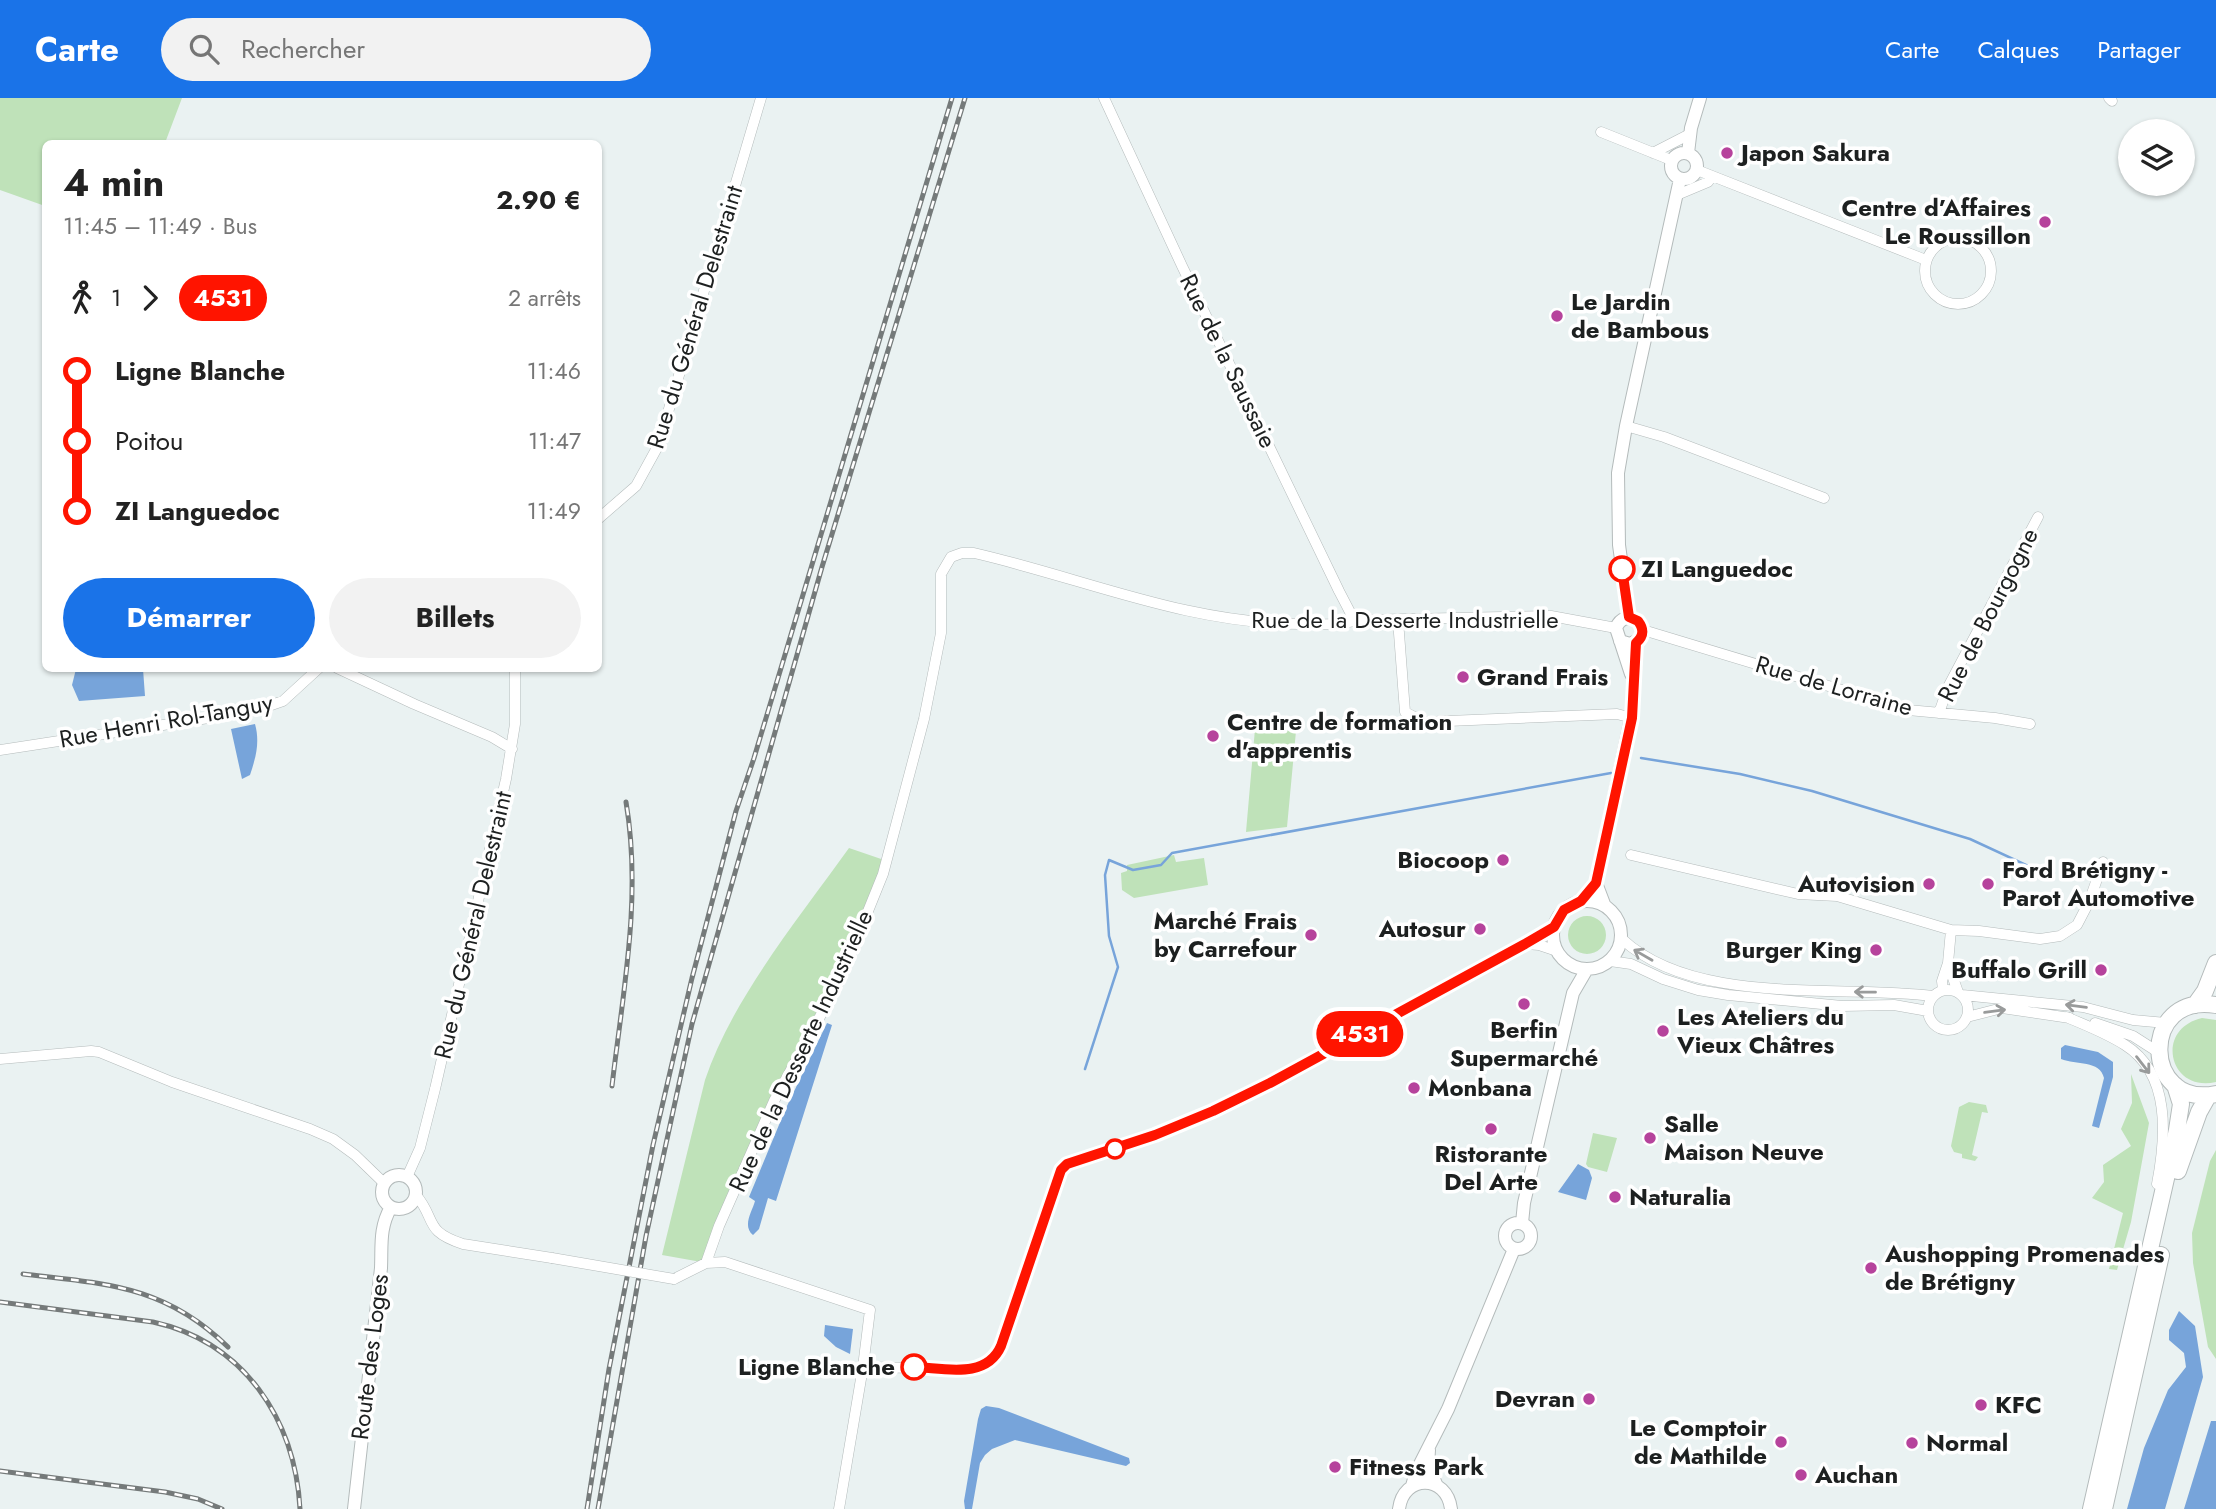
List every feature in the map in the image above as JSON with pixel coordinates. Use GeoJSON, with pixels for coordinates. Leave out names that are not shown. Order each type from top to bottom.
{"type":"FeatureCollection","features":[{"type":"Feature","properties":{"kind":"main road"},"geometry":{"type":"LineString","coordinates":[[2195,1005],[2205,991],[2216,963]]}},
{"type":"Feature","properties":{"kind":"main road"},"geometry":{"type":"LineString","coordinates":[[2091,1509],[2181,1104],[2175,1085],[2160,1064],[2160,1037],[2166,1023],[2179,1011],[2195,1005],[2216,1005]]}},
{"type":"Feature","properties":{"kind":"main road"},"geometry":{"type":"LineString","coordinates":[[2175,1085],[2185,1092],[2212,1095]]}},
{"type":"Feature","properties":{"kind":"main road"},"geometry":{"type":"LineString","coordinates":[[2104,1509],[2179,1167],[2199,1112],[2212,1095]]}},
{"type":"Feature","properties":{"kind":"street","name":"Rue du Général Delestraint"},"geometry":{"type":"LineString","coordinates":[[602,516],[636,486],[657,446],[761,98]]}},
{"type":"Feature","properties":{"kind":"street","name":"Rue de la Saussaie"},"geometry":{"type":"LineString","coordinates":[[1104,98],[1339,591],[1351,614],[1359,620]]}},
{"type":"Feature","properties":{"kind":"street"},"geometry":{"type":"LineString","coordinates":[[1688,153],[1700,98]]}},
{"type":"Feature","properties":{"kind":"street"},"geometry":{"type":"LineString","coordinates":[[1601,132],[1671,160]]}},
{"type":"Feature","properties":{"kind":"street"},"geometry":{"type":"LineString","coordinates":[[1653,153],[1690,134]]}},
{"type":"Feature","properties":{"kind":"street"},"geometry":{"type":"LineString","coordinates":[[1678,153],[1688,153],[1696,159],[1697,170],[1690,178],[1680,179],[1671,171],[1671,160],[1678,153]]}},
{"type":"Feature","properties":{"kind":"street"},"geometry":{"type":"LineString","coordinates":[[1697,170],[1926,260]]}},
{"type":"Feature","properties":{"kind":"street"},"geometry":{"type":"LineString","coordinates":[[1676,195],[1708,182],[1712,176]]}},
{"type":"Feature","properties":{"kind":"street"},"geometry":{"type":"LineString","coordinates":[[1629,617],[1619,545],[1617,497],[1621,452],[1680,179]]}},
{"type":"Feature","properties":{"kind":"street"},"geometry":{"type":"LineString","coordinates":[[1945,240],[1970,240],[1983,249],[1989,261],[1989,282],[1984,291],[1968,303],[1944,302],[1934,295],[1927,285],[1924,271],[1926,260],[1935,247],[1945,240]]}},
{"type":"Feature","properties":{"kind":"street"},"geometry":{"type":"LineString","coordinates":[[1626,426],[1664,437],[1824,498]]}},
{"type":"Feature","properties":{"kind":"street","name":"Rue de Bourgogne"},"geometry":{"type":"LineString","coordinates":[[1939,713],[1948,687],[2038,517]]}},
{"type":"Feature","properties":{"kind":"street","name":"Rue de la Desserte Industrielle"},"geometry":{"type":"LineString","coordinates":[[706,1263],[719,1226],[769,1112],[841,978],[883,874],[924,719],[941,633],[940,584],[947,561],[959,553],[974,553],[1135,599],[1250,623],[1334,625],[1359,620],[1551,616],[1616,628]]}},
{"type":"Feature","properties":{"kind":"street"},"geometry":{"type":"LineString","coordinates":[[1629,617],[1619,622],[1616,628],[1635,684]]}},
{"type":"Feature","properties":{"kind":"street"},"geometry":{"type":"LineString","coordinates":[[1557,951],[1553,939],[1554,927],[1564,910],[1581,901],[1596,883],[1632,718],[1636,643],[1643,630],[1638,621],[1629,617]]}},
{"type":"Feature","properties":{"kind":"street"},"geometry":{"type":"LineString","coordinates":[[1398,620],[1405,712],[1415,719],[1424,722],[1617,714],[1632,718]]}},
{"type":"Feature","properties":{"kind":"street","name":"Rue de Lorraine"},"geometry":{"type":"LineString","coordinates":[[1643,630],[1899,708],[2030,724]]}},
{"type":"Feature","properties":{"kind":"street"},"geometry":{"type":"LineString","coordinates":[[1620,641],[1636,643]]}},
{"type":"Feature","properties":{"kind":"street","name":"Rue Henri Rol-Tanguy"},"geometry":{"type":"LineString","coordinates":[[0,750],[254,711],[283,701],[316,672]]}},
{"type":"Feature","properties":{"kind":"street"},"geometry":{"type":"LineString","coordinates":[[346,672],[492,737],[512,749]]}},
{"type":"Feature","properties":{"kind":"street","name":"Rue du Général Delestraint"},"geometry":{"type":"LineString","coordinates":[[408,1177],[420,1148],[435,1089],[491,850],[512,749],[515,672]]}},
{"type":"Feature","properties":{"kind":"street"},"geometry":{"type":"LineString","coordinates":[[1631,855],[1798,894],[1838,896],[1951,930],[1965,929],[2040,939],[2060,936],[2077,925],[2103,862]]}},
{"type":"Feature","properties":{"kind":"street"},"geometry":{"type":"LineString","coordinates":[[1596,883],[1604,904]]}},
{"type":"Feature","properties":{"kind":"street"},"geometry":{"type":"LineString","coordinates":[[1525,944],[1557,951],[1571,965],[1587,969],[1610,961],[1620,947],[1621,925],[1614,913],[1604,904],[1581,901]]}},
{"type":"Feature","properties":{"kind":"street"},"geometry":{"type":"LineString","coordinates":[[863,1367],[971,1369],[988,1364],[994,1360],[1001,1346],[1061,1170],[1067,1164],[1124,1147],[1204,1115],[1270,1083],[1554,927]]}},
{"type":"Feature","properties":{"kind":"street"},"geometry":{"type":"LineString","coordinates":[[1943,990],[1942,981],[1948,963],[1951,930]]}},
{"type":"Feature","properties":{"kind":"street"},"geometry":{"type":"LineString","coordinates":[[1622,939],[1638,953],[1666,967],[1728,983],[1793,990],[1933,996],[1943,990],[2083,1007],[2133,1020],[2166,1023]]}},
{"type":"Feature","properties":{"kind":"street"},"geometry":{"type":"LineString","coordinates":[[1610,961],[1631,964],[1663,979],[1698,990],[1728,995],[1842,1006],[1894,1004],[1928,1011]]}},
{"type":"Feature","properties":{"kind":"street"},"geometry":{"type":"LineString","coordinates":[[1948,963],[1968,1005],[1968,1017]]}},
{"type":"Feature","properties":{"kind":"street"},"geometry":{"type":"LineString","coordinates":[[1571,965],[1573,993]]}},
{"type":"Feature","properties":{"kind":"street"},"geometry":{"type":"LineString","coordinates":[[1522,1223],[1524,1203],[1573,993],[1587,969]]}},
{"type":"Feature","properties":{"kind":"street"},"geometry":{"type":"LineString","coordinates":[[1933,996],[1928,1011],[1931,1022],[1941,1029],[1959,1028],[1968,1017],[2002,1009],[2096,1023],[2133,1036],[2158,1052]]}},
{"type":"Feature","properties":{"kind":"street"},"geometry":{"type":"LineString","coordinates":[[2066,1017],[2127,1046],[2149,1070],[2159,1094],[2163,1118],[2160,1171],[2123,1370]]}},
{"type":"Feature","properties":{"kind":"street"},"geometry":{"type":"LineString","coordinates":[[0,1059],[99,1052],[172,1082],[333,1139],[355,1155],[384,1183]]}},
{"type":"Feature","properties":{"kind":"street"},"geometry":{"type":"LineString","coordinates":[[393,1176],[408,1177],[416,1188],[416,1195],[410,1205],[403,1209],[391,1207],[384,1200],[384,1183],[393,1176]]}},
{"type":"Feature","properties":{"kind":"street"},"geometry":{"type":"LineString","coordinates":[[416,1195],[424,1205],[434,1229],[450,1240],[463,1244],[674,1279],[706,1263],[725,1262],[869,1308],[871,1312],[863,1367],[839,1509]]}},
{"type":"Feature","properties":{"kind":"street","name":"Route des Loges"},"geometry":{"type":"LineString","coordinates":[[354,1509],[381,1268],[382,1224],[391,1207]]}},
{"type":"Feature","properties":{"kind":"street"},"geometry":{"type":"LineString","coordinates":[[1516,1223],[1522,1223],[1530,1229],[1531,1239],[1525,1248],[1514,1249],[1505,1240],[1506,1229],[1516,1223]]}},
{"type":"Feature","properties":{"kind":"street"},"geometry":{"type":"LineString","coordinates":[[1399,1509],[1401,1498],[1412,1486],[1416,1472],[1448,1409],[1514,1249]]}},
{"type":"Feature","properties":{"kind":"street"},"geometry":{"type":"LineString","coordinates":[[1430,1447],[1428,1466],[1437,1486],[1448,1496],[1451,1509]]}},
{"type":"Feature","properties":{"kind":"street"},"geometry":{"type":"LineString","coordinates":[[1412,1486],[1424,1483],[1437,1486]]}},
{"type":"Feature","properties":{"kind":"green space"},"geometry":{"type":"Polygon","coordinates":[[[0,98],[182,98],[166,140],[42,140],[42,205],[0,190],[0,98]]]}},
{"type":"Feature","properties":{"kind":"green space"},"geometry":{"type":"Polygon","coordinates":[[[1255,729],[1296,731],[1287,827],[1246,832],[1255,729]]]}},
{"type":"Feature","properties":{"kind":"green space"},"geometry":{"type":"Polygon","coordinates":[[[849,848],[887,861],[852,955],[774,1102],[707,1263],[662,1255],[705,1080],[717,1050],[749,989],[849,848]]]}},
{"type":"Feature","properties":{"kind":"green space"},"geometry":{"type":"Polygon","coordinates":[[[1174,855],[1176,862],[1204,858],[1208,885],[1134,898],[1122,890],[1121,873],[1127,871],[1127,865],[1174,855]]]}},
{"type":"Feature","properties":{"kind":"green space"},"geometry":{"type":"Polygon","coordinates":[[[1587,916],[1600,922],[1606,935],[1600,948],[1587,954],[1574,948],[1568,935],[1574,922],[1587,916]]]}},
{"type":"Feature","properties":{"kind":"green space"},"geometry":{"type":"Polygon","coordinates":[[[2202,1018],[2216,1020],[2216,1082],[2200,1083],[2187,1078],[2178,1069],[2173,1058],[2177,1034],[2187,1024],[2202,1018]]]}},
{"type":"Feature","properties":{"kind":"green space"},"geometry":{"type":"Polygon","coordinates":[[[2131,1074],[2149,1123],[2131,1222],[2117,1270],[2109,1269],[2123,1213],[2092,1198],[2104,1182],[2103,1165],[2131,1146],[2121,1129],[2132,1103],[2131,1074]]]}},
{"type":"Feature","properties":{"kind":"green space"},"geometry":{"type":"Polygon","coordinates":[[[1969,1102],[1986,1105],[1988,1113],[1982,1112],[1972,1155],[1978,1157],[1975,1161],[1962,1158],[1962,1154],[1954,1152],[1951,1146],[1959,1107],[1969,1102]]]}},
{"type":"Feature","properties":{"kind":"green space"},"geometry":{"type":"Polygon","coordinates":[[[1593,1133],[1617,1138],[1607,1172],[1586,1164],[1593,1133]]]}},
{"type":"Feature","properties":{"kind":"green space"},"geometry":{"type":"Polygon","coordinates":[[[2216,1150],[2216,1359],[2208,1347],[2193,1263],[2192,1233],[2210,1161],[2216,1150]]]}},
{"type":"Feature","properties":{"kind":"water"},"geometry":{"type":"Polygon","coordinates":[[[75,672],[143,672],[145,696],[79,701],[72,685],[75,672]]]}},
{"type":"Feature","properties":{"kind":"water"},"geometry":{"type":"Polygon","coordinates":[[[255,724],[256,756],[250,775],[242,779],[231,729],[255,724]]]}},
{"type":"Feature","properties":{"kind":"water"},"geometry":{"type":"Polygon","coordinates":[[[827,1023],[832,1025],[776,1201],[768,1198],[759,1229],[753,1235],[748,1223],[755,1201],[749,1197],[786,1108],[827,1023]]]}},
{"type":"Feature","properties":{"kind":"water"},"geometry":{"type":"Polygon","coordinates":[[[2065,1045],[2098,1052],[2113,1062],[2113,1077],[2099,1128],[2092,1126],[2104,1078],[2102,1072],[2093,1066],[2061,1059],[2061,1048],[2065,1045]]]}},
{"type":"Feature","properties":{"kind":"water"},"geometry":{"type":"Polygon","coordinates":[[[1578,1164],[1589,1170],[1592,1178],[1586,1200],[1558,1192],[1578,1164]]]}},
{"type":"Feature","properties":{"kind":"water"},"geometry":{"type":"Polygon","coordinates":[[[2179,1311],[2195,1326],[2203,1377],[2165,1509],[2127,1509],[2144,1448],[2168,1390],[2186,1367],[2184,1353],[2169,1340],[2169,1330],[2179,1311]]]}},
{"type":"Feature","properties":{"kind":"water"},"geometry":{"type":"Polygon","coordinates":[[[825,1325],[853,1329],[850,1354],[836,1347],[824,1336],[825,1325]]]}},
{"type":"Feature","properties":{"kind":"water"},"geometry":{"type":"Polygon","coordinates":[[[986,1406],[999,1408],[1129,1458],[1130,1463],[1126,1466],[1015,1440],[992,1449],[985,1455],[980,1463],[972,1509],[965,1509],[964,1501],[978,1419],[981,1409],[986,1406]]]}},
{"type":"Feature","properties":{"kind":"water"},"geometry":{"type":"Polygon","coordinates":[[[2211,1421],[2216,1421],[2216,1509],[2184,1509],[2211,1421]]]}},
{"type":"Feature","properties":{"kind":"waterway"},"geometry":{"type":"LineString","coordinates":[[1641,758],[1740,774],[1812,791],[1970,839],[2039,871],[2054,873]]}},
{"type":"Feature","properties":{"kind":"waterway"},"geometry":{"type":"LineString","coordinates":[[1085,1069],[1118,967],[1109,936],[1105,875],[1109,860],[1133,870],[1161,865],[1172,853],[1611,773]]}},
{"type":"Feature","properties":{"kind":"railway"},"geometry":{"type":"LineString","coordinates":[[587,1509],[609,1369],[653,1145],[692,978],[736,811],[952,98]]}},
{"type":"Feature","properties":{"kind":"railway"},"geometry":{"type":"LineString","coordinates":[[598,1509],[646,1236],[692,1024],[822,567],[965,98]]}},
{"type":"Feature","properties":{"kind":"railway"},"geometry":{"type":"LineString","coordinates":[[612,1086],[632,909],[626,802]]}},
{"type":"Feature","properties":{"kind":"railway"},"geometry":{"type":"LineString","coordinates":[[23,1274],[108,1285],[157,1299],[204,1326],[228,1347]]}},
{"type":"Feature","properties":{"kind":"railway"},"geometry":{"type":"LineString","coordinates":[[0,1302],[153,1322],[185,1332],[214,1347],[238,1366],[259,1389],[275,1416],[288,1445],[296,1476],[300,1509]]}},
{"type":"Feature","properties":{"kind":"railway"},"geometry":{"type":"LineString","coordinates":[[0,1471],[165,1492],[198,1499],[222,1509]]}},
{"type":"Feature","properties":{"kind":"bus line","name":"4531"},"geometry":{"type":"LineString","coordinates":[[914,1367],[971,1369],[994,1360],[1061,1170],[1067,1164],[1124,1147],[1186,1123],[1270,1083],[1525,944],[1554,927],[1564,910],[1581,901],[1596,883],[1632,718],[1636,643],[1643,630],[1638,621],[1629,617],[1622,569]]}},
{"type":"Feature","properties":{"kind":"place","name":"Japon Sakura"},"geometry":{"type":"Point","coordinates":[1727,153]}},
{"type":"Feature","properties":{"kind":"place","name":"Centre d’Affaires Le Roussillon"},"geometry":{"type":"Point","coordinates":[2045,222]}},
{"type":"Feature","properties":{"kind":"place","name":"Le Jardin de Bambous"},"geometry":{"type":"Point","coordinates":[1557,316]}},
{"type":"Feature","properties":{"kind":"place","name":"ZI Languedoc"},"geometry":{"type":"Point","coordinates":[1622,569]}},
{"type":"Feature","properties":{"kind":"place","name":"Grand Frais"},"geometry":{"type":"Point","coordinates":[1463,677]}},
{"type":"Feature","properties":{"kind":"place","name":"Centre de formation d'apprentis"},"geometry":{"type":"Point","coordinates":[1213,736]}},
{"type":"Feature","properties":{"kind":"place","name":"Biocoop"},"geometry":{"type":"Point","coordinates":[1503,860]}},
{"type":"Feature","properties":{"kind":"place","name":"Autovision"},"geometry":{"type":"Point","coordinates":[1929,884]}},
{"type":"Feature","properties":{"kind":"place","name":"Ford Brétigny - Parot Automotive"},"geometry":{"type":"Point","coordinates":[1988,884]}},
{"type":"Feature","properties":{"kind":"place","name":"Autosur"},"geometry":{"type":"Point","coordinates":[1480,929]}},
{"type":"Feature","properties":{"kind":"place","name":"Marché Frais by Carrefour"},"geometry":{"type":"Point","coordinates":[1311,935]}},
{"type":"Feature","properties":{"kind":"place","name":"Burger King"},"geometry":{"type":"Point","coordinates":[1876,950]}},
{"type":"Feature","properties":{"kind":"place","name":"Buffalo Grill"},"geometry":{"type":"Point","coordinates":[2101,970]}},
{"type":"Feature","properties":{"kind":"place","name":"Berfin Supermarché"},"geometry":{"type":"Point","coordinates":[1524,1004]}},
{"type":"Feature","properties":{"kind":"place","name":"Les Ateliers du Vieux Châtres"},"geometry":{"type":"Point","coordinates":[1663,1031]}},
{"type":"Feature","properties":{"kind":"place","name":"Monbana"},"geometry":{"type":"Point","coordinates":[1414,1088]}},
{"type":"Feature","properties":{"kind":"place","name":"Ristorante Del Arte"},"geometry":{"type":"Point","coordinates":[1491,1129]}},
{"type":"Feature","properties":{"kind":"place","name":"Salle Maison Neuve"},"geometry":{"type":"Point","coordinates":[1650,1138]}},
{"type":"Feature","properties":{"kind":"place","name":"Naturalia"},"geometry":{"type":"Point","coordinates":[1615,1197]}},
{"type":"Feature","properties":{"kind":"place","name":"Aushopping Promenades de Brétigny"},"geometry":{"type":"Point","coordinates":[1871,1268]}},
{"type":"Feature","properties":{"kind":"place","name":"Ligne Blanche"},"geometry":{"type":"Point","coordinates":[914,1367]}},
{"type":"Feature","properties":{"kind":"place","name":"Devran"},"geometry":{"type":"Point","coordinates":[1589,1399]}},
{"type":"Feature","properties":{"kind":"place","name":"KFC"},"geometry":{"type":"Point","coordinates":[1981,1405]}},
{"type":"Feature","properties":{"kind":"place","name":"Le Comptoir de Mathilde"},"geometry":{"type":"Point","coordinates":[1781,1442]}},
{"type":"Feature","properties":{"kind":"place","name":"Normal"},"geometry":{"type":"Point","coordinates":[1912,1443]}},
{"type":"Feature","properties":{"kind":"place","name":"Fitness Park"},"geometry":{"type":"Point","coordinates":[1335,1467]}},
{"type":"Feature","properties":{"kind":"place","name":"Auchan"},"geometry":{"type":"Point","coordinates":[1801,1475]}}]}
